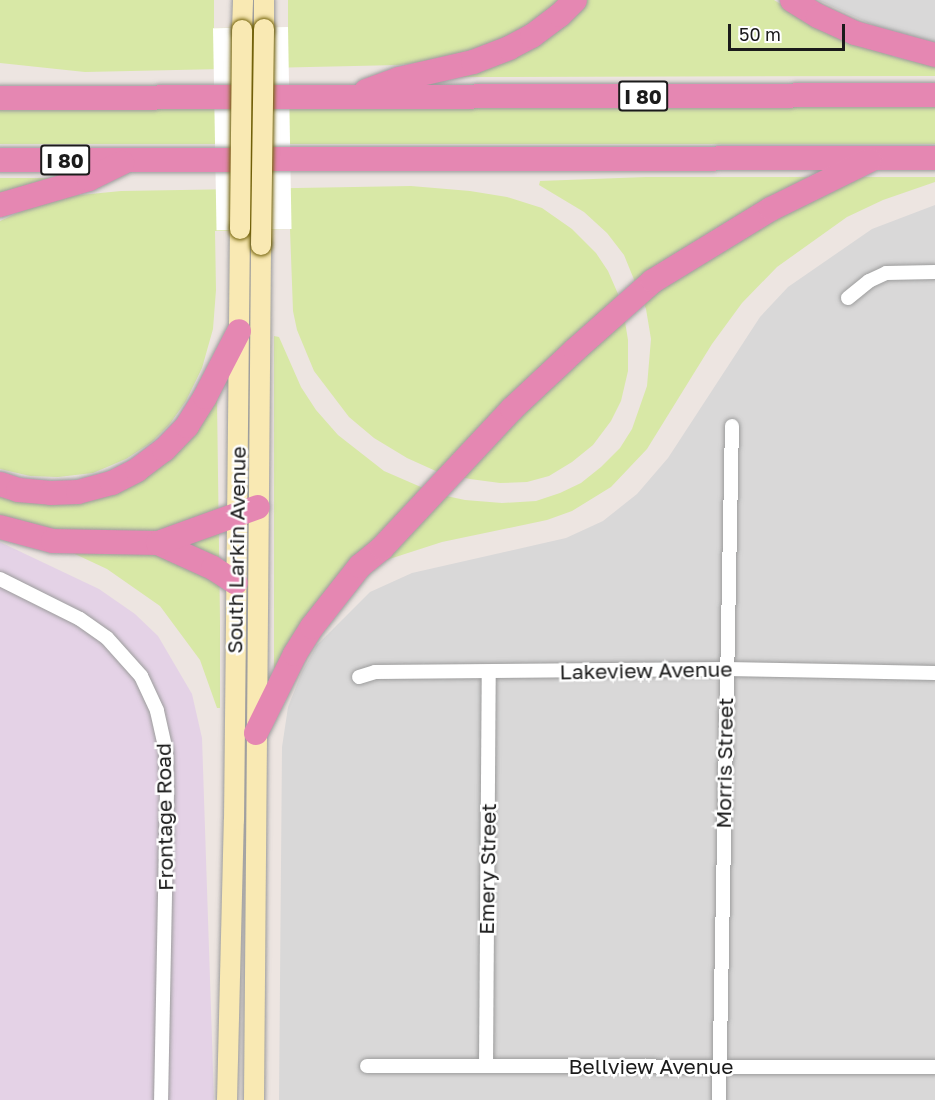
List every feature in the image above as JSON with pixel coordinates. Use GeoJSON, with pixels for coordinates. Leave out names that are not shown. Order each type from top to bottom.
{"type":"FeatureCollection","features":[{"type":"Feature","properties":{"kind":"highway"},"geometry":{"type":"LineString","coordinates":[[351,96],[399,79],[472,62],[509,48],[532,36],[560,15],[574,0]]}},
{"type":"Feature","properties":{"kind":"highway"},"geometry":{"type":"LineString","coordinates":[[792,0],[818,16],[855,33],[935,55]]}},
{"type":"Feature","properties":{"kind":"highway","name":"I 80"},"geometry":{"type":"LineString","coordinates":[[0,98],[935,95]]}},
{"type":"Feature","properties":{"kind":"highway"},"geometry":{"type":"LineString","coordinates":[[256,733],[301,645],[360,566],[382,548],[512,409],[575,350],[653,281],[771,209],[873,158]]}},
{"type":"Feature","properties":{"kind":"highway","name":"I 80"},"geometry":{"type":"LineString","coordinates":[[0,160],[935,158]]}},
{"type":"Feature","properties":{"kind":"highway"},"geometry":{"type":"LineString","coordinates":[[0,205],[88,179],[130,160]]}},
{"type":"Feature","properties":{"kind":"highway"},"geometry":{"type":"LineString","coordinates":[[0,484],[51,493],[78,492],[112,483],[137,470],[164,450],[187,426],[205,397],[239,331]]}},
{"type":"Feature","properties":{"kind":"highway"},"geometry":{"type":"LineString","coordinates":[[0,527],[53,541],[158,543],[247,512]]}},
{"type":"Feature","properties":{"kind":"highway"},"geometry":{"type":"LineString","coordinates":[[158,543],[213,568],[236,583]]}},
{"type":"Feature","properties":{"kind":"main road","name":"South Larkin Avenue"},"geometry":{"type":"LineString","coordinates":[[243,0],[239,331],[256,733],[254,1100]]}},
{"type":"Feature","properties":{"kind":"main road","name":"South Larkin Avenue"},"geometry":{"type":"LineString","coordinates":[[227,1100],[236,583],[247,512],[261,245],[264,0]]}},
{"type":"Feature","properties":{"kind":"street"},"geometry":{"type":"LineString","coordinates":[[848,298],[869,281],[886,273],[935,272]]}},
{"type":"Feature","properties":{"kind":"street","name":"Morris Street"},"geometry":{"type":"LineString","coordinates":[[719,1100],[732,426]]}},
{"type":"Feature","properties":{"kind":"street","name":"Frontage Road"},"geometry":{"type":"LineString","coordinates":[[0,579],[80,620],[107,638],[141,676],[157,711],[166,751],[167,791],[161,1100]]}},
{"type":"Feature","properties":{"kind":"street","name":"Lakeview Avenue"},"geometry":{"type":"LineString","coordinates":[[359,677],[375,672],[489,673],[726,669],[935,673]]}},
{"type":"Feature","properties":{"kind":"street","name":"Emery Street"},"geometry":{"type":"LineString","coordinates":[[486,1066],[489,673]]}},
{"type":"Feature","properties":{"kind":"street","name":"Bellview Avenue"},"geometry":{"type":"LineString","coordinates":[[367,1066],[935,1067]]}},
{"type":"Feature","properties":{"kind":"shaded area"},"geometry":{"type":"Polygon","coordinates":[[[818,0],[935,0],[935,43],[875,26],[818,0]]]}},
{"type":"Feature","properties":{"kind":"shaded area"},"geometry":{"type":"Polygon","coordinates":[[[935,205],[935,1100],[279,1100],[282,747],[288,707],[302,672],[317,645],[370,592],[412,573],[566,538],[603,521],[637,494],[668,458],[760,317],[788,287],[872,229],[935,205]]]}},
{"type":"Feature","properties":{"kind":"shaded area"},"geometry":{"type":"Polygon","coordinates":[[[0,542],[99,589],[135,614],[158,636],[192,694],[202,738],[214,1100],[0,1100],[0,542]]]}},
{"type":"Feature","properties":{"kind":"green space"},"geometry":{"type":"Polygon","coordinates":[[[0,0],[214,0],[214,28],[288,27],[288,0],[559,0],[542,17],[513,35],[451,58],[399,65],[85,72],[0,63],[0,0]]]}},
{"type":"Feature","properties":{"kind":"green space"},"geometry":{"type":"Polygon","coordinates":[[[585,0],[774,0],[815,25],[850,40],[898,58],[935,65],[935,76],[454,77],[585,0]]]}},
{"type":"Feature","properties":{"kind":"green space"},"geometry":{"type":"Polygon","coordinates":[[[0,106],[935,106],[935,144],[0,144],[0,106]]]}},
{"type":"Feature","properties":{"kind":"green space"},"geometry":{"type":"Polygon","coordinates":[[[646,177],[935,177],[935,182],[883,200],[847,217],[777,267],[742,303],[712,344],[647,449],[611,487],[572,511],[547,520],[442,542],[380,562],[280,667],[274,668],[274,336],[279,337],[301,387],[316,410],[338,435],[384,471],[437,494],[465,500],[502,503],[536,501],[560,493],[581,483],[601,467],[620,448],[632,429],[647,386],[651,339],[646,309],[624,255],[607,233],[584,212],[539,185],[540,181],[646,177]]]}},
{"type":"Feature","properties":{"kind":"green space"},"geometry":{"type":"Polygon","coordinates":[[[0,178],[52,178],[0,196],[0,178]]]}},
{"type":"Feature","properties":{"kind":"green space"},"geometry":{"type":"Polygon","coordinates":[[[411,186],[507,197],[542,208],[572,229],[596,253],[608,271],[622,303],[628,340],[628,371],[621,401],[611,421],[593,445],[572,462],[549,476],[527,482],[500,483],[438,472],[407,458],[374,438],[349,417],[314,371],[297,330],[293,311],[290,229],[215,231],[216,290],[213,329],[202,368],[186,401],[169,425],[152,442],[126,459],[93,473],[58,477],[30,476],[0,469],[0,221],[24,210],[70,196],[121,191],[411,186]]]}},
{"type":"Feature","properties":{"kind":"green space"},"geometry":{"type":"Polygon","coordinates":[[[217,400],[220,708],[217,708],[200,660],[160,606],[107,569],[0,519],[0,494],[92,498],[217,400]]]}},
{"type":"Feature","properties":{"kind":"pier"},"geometry":{"type":"Polygon","coordinates":[[[288,27],[292,229],[217,230],[213,28],[288,27]]]}}]}
